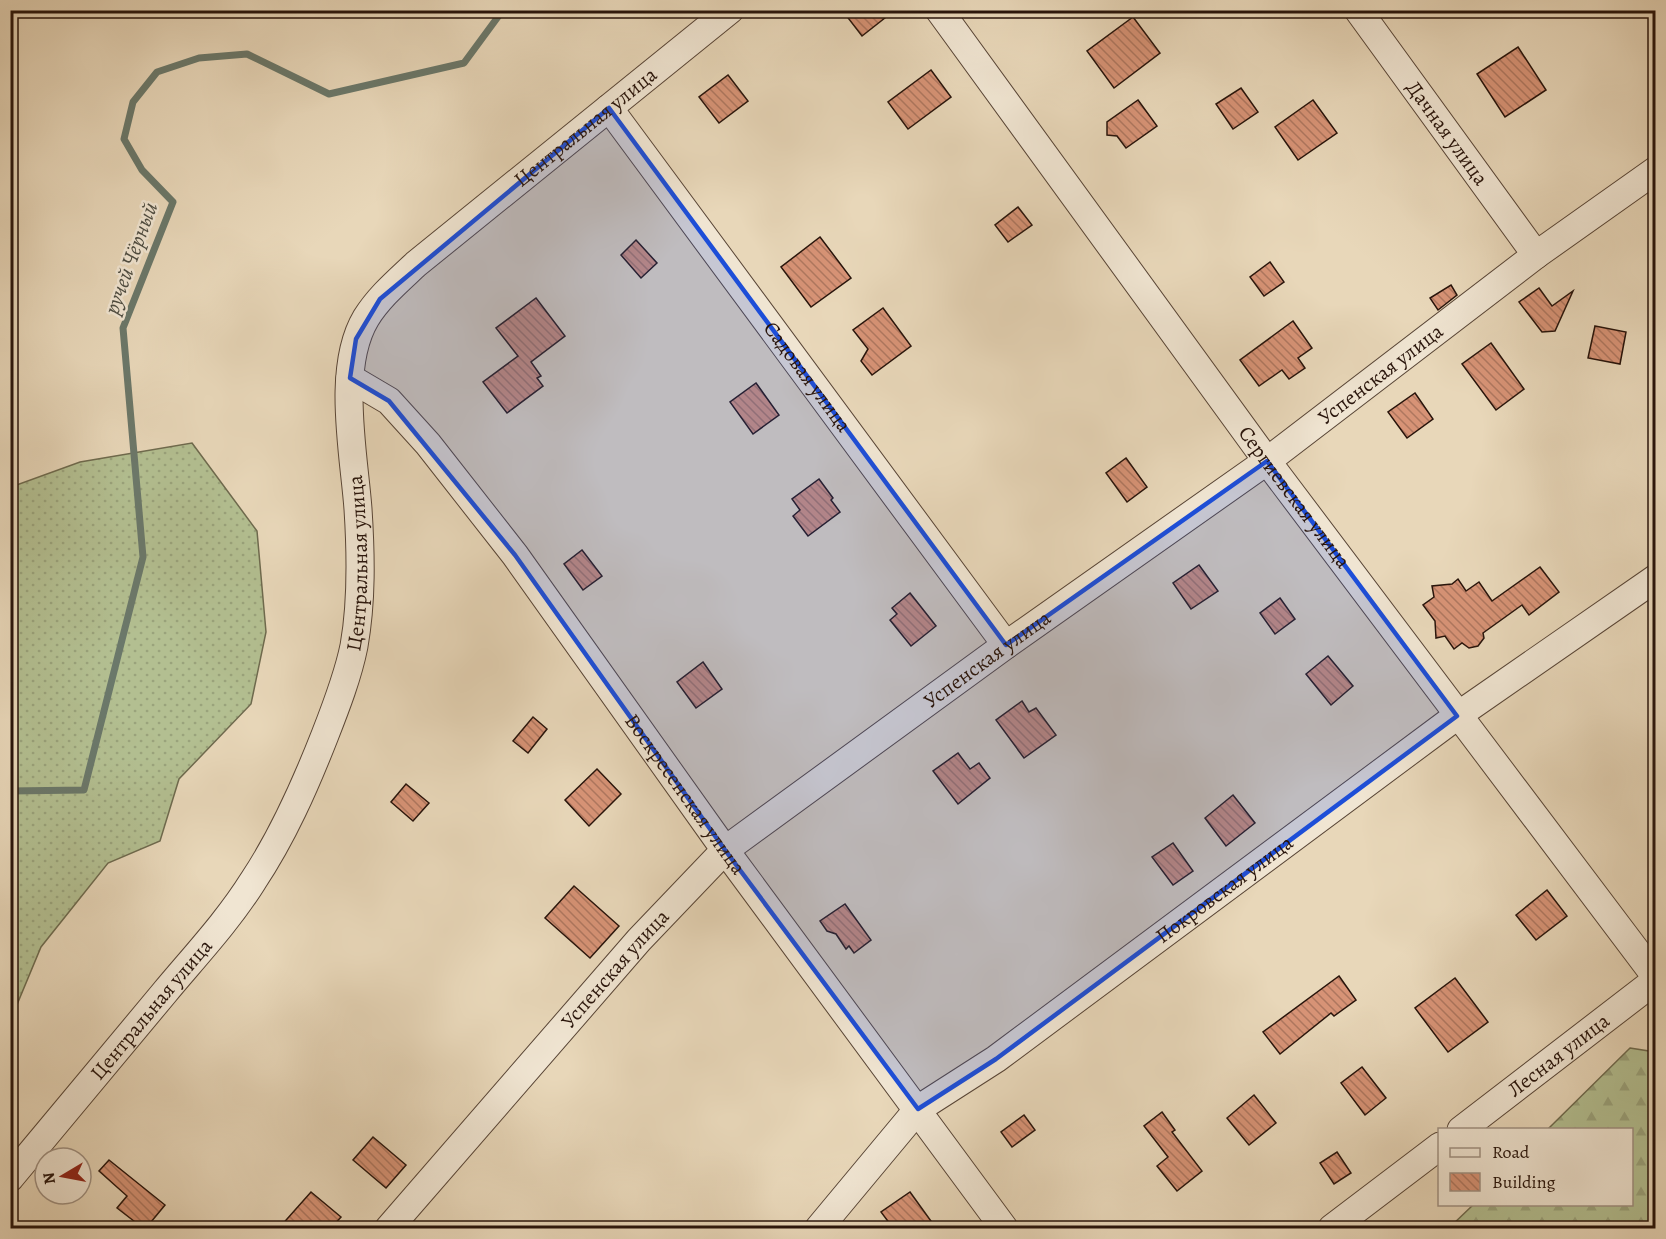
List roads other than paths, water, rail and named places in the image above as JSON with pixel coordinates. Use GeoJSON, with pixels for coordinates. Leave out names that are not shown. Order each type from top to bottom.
{"type":"FeatureCollection","features":[{"type":"Feature","properties":{"kind":"street","name":"Центральная улица"},"geometry":{"type":"LineString","coordinates":[[10,1178],[217,929],[252,883],[281,834],[310,773],[339,698],[353,649],[359,612],[358,509],[349,403],[350,378],[357,339],[365,319],[380,299],[416,264],[730,10]]}},
{"type":"Feature","properties":{"kind":"street","name":"Сергиевская улица"},"geometry":{"type":"LineString","coordinates":[[939,10],[1267,461],[1656,979]]}},
{"type":"Feature","properties":{"kind":"street","name":"Дачная улица"},"geometry":{"type":"LineString","coordinates":[[1358,10],[1536,255]]}},
{"type":"Feature","properties":{"kind":"street","name":"Садовая улица"},"geometry":{"type":"LineString","coordinates":[[609,108],[1006,645]]}},
{"type":"Feature","properties":{"kind":"street","name":"Успенская улица"},"geometry":{"type":"LineString","coordinates":[[389,1228],[639,940],[725,850],[1006,645],[1267,461],[1536,255],[1656,170]]}},
{"type":"Feature","properties":{"kind":"street","name":"Воскресенская улица"},"geometry":{"type":"LineString","coordinates":[[350,378],[389,401],[428,444],[515,555],[725,850],[1005,1228]]}},
{"type":"Feature","properties":{"kind":"street","name":"Покровская улица"},"geometry":{"type":"LineString","coordinates":[[819,1228],[918,1109],[996,1059],[1457,716],[1656,578]]}},
{"type":"Feature","properties":{"kind":"street","name":"Лесная улица"},"geometry":{"type":"LineString","coordinates":[[1464,1128],[1656,979]]}},
{"type":"Feature","properties":{"kind":"street"},"geometry":{"type":"LineString","coordinates":[[1332,1228],[1438,1148]]}},
{"type":"Feature","properties":{"kind":"waterway","name":"ручей Чёрный"},"geometry":{"type":"LineString","coordinates":[[10,791],[84,790],[143,557],[123,328],[173,202],[142,170],[124,139],[133,102],[157,72],[199,58],[247,54],[329,94],[464,63],[503,10]]}}]}
